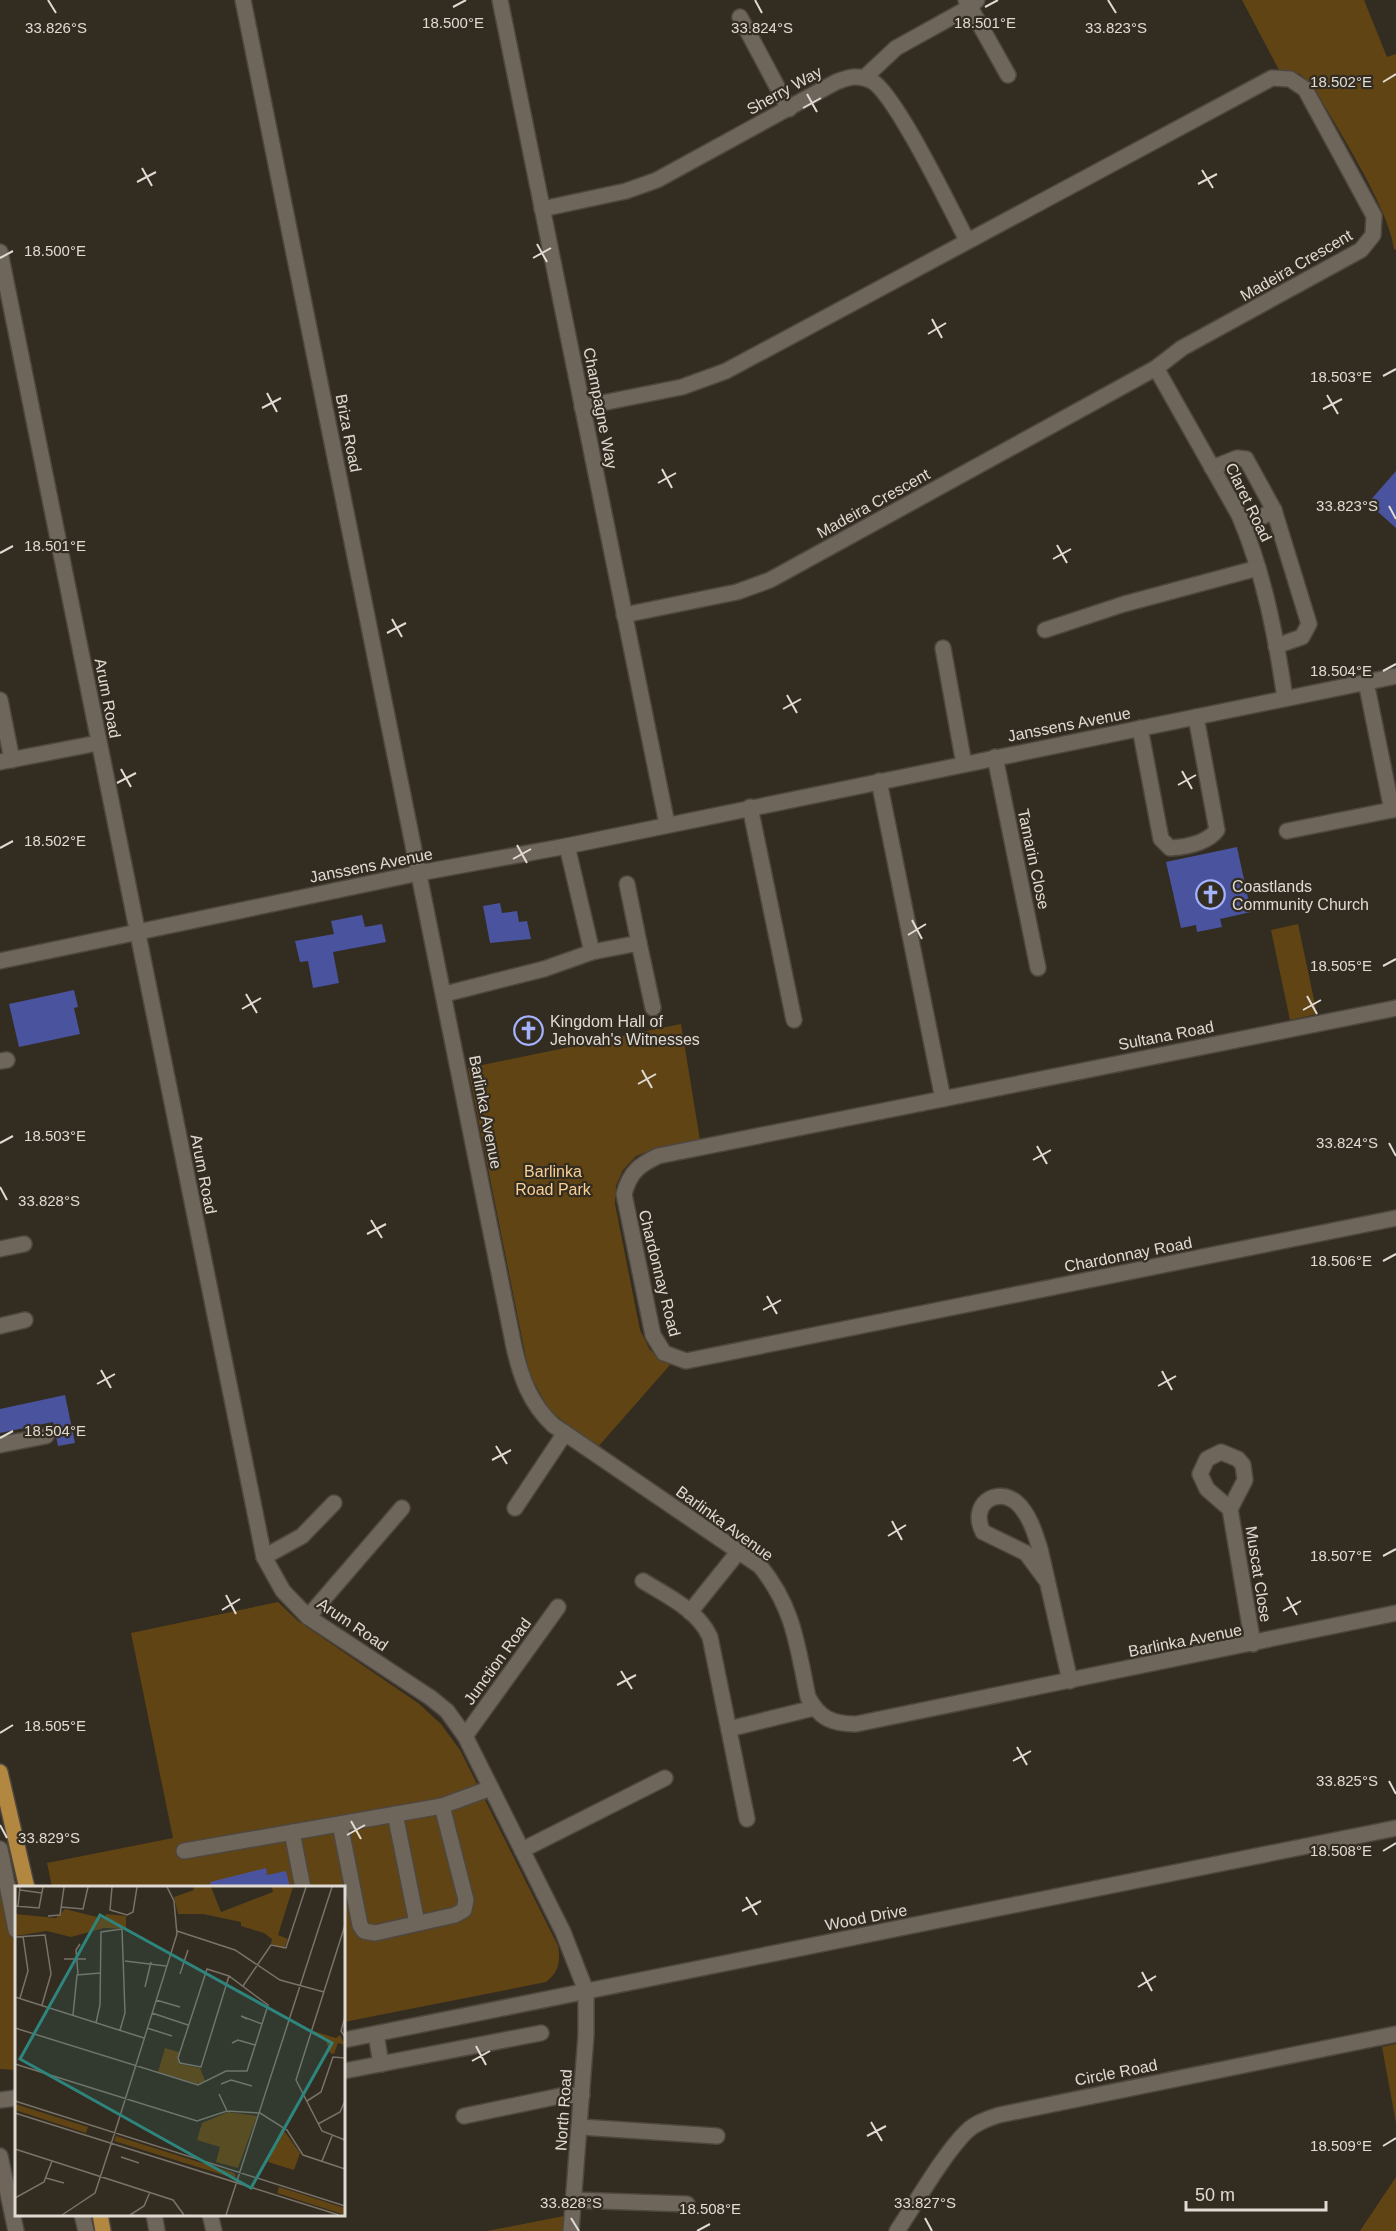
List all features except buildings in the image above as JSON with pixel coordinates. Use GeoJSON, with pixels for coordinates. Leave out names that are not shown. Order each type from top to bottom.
{"type":"FeatureCollection","features":[{"type":"Feature","properties":{"kind":"main road"},"geometry":{"type":"LineString","coordinates":[[0,1772],[27,1886]]}},
{"type":"Feature","properties":{"kind":"main road"},"geometry":{"type":"LineString","coordinates":[[100,2216],[103,2231]]}},
{"type":"Feature","properties":{"kind":"street","name":"Briza Road"},"geometry":{"type":"LineString","coordinates":[[243,0],[419,873]]}},
{"type":"Feature","properties":{"kind":"street","name":"Champagne Way"},"geometry":{"type":"LineString","coordinates":[[500,0],[667,824]]}},
{"type":"Feature","properties":{"kind":"street"},"geometry":{"type":"LineString","coordinates":[[967,240],[892,103],[868,73],[896,48],[971,2],[1008,75]]}},
{"type":"Feature","properties":{"kind":"street"},"geometry":{"type":"LineString","coordinates":[[740,17],[789,109]]}},
{"type":"Feature","properties":{"kind":"street","name":"Sherry Way"},"geometry":{"type":"LineString","coordinates":[[542,208],[649,183],[836,82],[868,73]]}},
{"type":"Feature","properties":{"kind":"street","name":"Madeira Crescent"},"geometry":{"type":"LineString","coordinates":[[582,407],[707,380],[1263,82],[1281,78],[1298,83],[1310,96],[1371,207],[1375,225],[1370,240],[1361,250],[1182,348],[1156,368],[765,582],[737,592],[624,615]]}},
{"type":"Feature","properties":{"kind":"street","name":"Arum Road"},"geometry":{"type":"LineString","coordinates":[[0,252],[264,1557],[283,1591],[308,1617],[431,1698],[447,1711],[465,1736],[522,1850],[572,1951],[586,1991]]}},
{"type":"Feature","properties":{"kind":"street","name":"Claret Road"},"geometry":{"type":"LineString","coordinates":[[1156,368],[1244,527],[1258,568],[1285,698]]}},
{"type":"Feature","properties":{"kind":"street"},"geometry":{"type":"LineString","coordinates":[[1212,468],[1237,458],[1246,459],[1274,510],[1308,624],[1302,637],[1276,646]]}},
{"type":"Feature","properties":{"kind":"street"},"geometry":{"type":"LineString","coordinates":[[1244,527],[1274,510]]}},
{"type":"Feature","properties":{"kind":"street"},"geometry":{"type":"LineString","coordinates":[[1045,630],[1124,604],[1258,568]]}},
{"type":"Feature","properties":{"kind":"street"},"geometry":{"type":"LineString","coordinates":[[943,648],[964,764]]}},
{"type":"Feature","properties":{"kind":"street","name":"Janssens Avenue"},"geometry":{"type":"LineString","coordinates":[[0,961],[419,873],[567,846],[1396,676]]}},
{"type":"Feature","properties":{"kind":"street"},"geometry":{"type":"LineString","coordinates":[[1287,831],[1394,809],[1366,682]]}},
{"type":"Feature","properties":{"kind":"street"},"geometry":{"type":"LineString","coordinates":[[0,700],[6,761],[98,742]]}},
{"type":"Feature","properties":{"kind":"street"},"geometry":{"type":"LineString","coordinates":[[1140,728],[1161,839],[1170,848],[1177,847],[1204,841],[1217,830],[1196,717]]}},
{"type":"Feature","properties":{"kind":"street","name":"Tamarin Close"},"geometry":{"type":"LineString","coordinates":[[995,757],[1038,968]]}},
{"type":"Feature","properties":{"kind":"street"},"geometry":{"type":"LineString","coordinates":[[879,781],[943,1099]]}},
{"type":"Feature","properties":{"kind":"street"},"geometry":{"type":"LineString","coordinates":[[750,807],[794,1020]]}},
{"type":"Feature","properties":{"kind":"street"},"geometry":{"type":"LineString","coordinates":[[567,846],[592,952]]}},
{"type":"Feature","properties":{"kind":"street","name":"Barlinka Avenue"},"geometry":{"type":"LineString","coordinates":[[419,873],[520,1374],[540,1412],[565,1433],[760,1566],[784,1600],[791,1616],[808,1697],[814,1708],[826,1719],[839,1724],[856,1724],[1396,1613]]}},
{"type":"Feature","properties":{"kind":"street"},"geometry":{"type":"LineString","coordinates":[[627,884],[653,1008]]}},
{"type":"Feature","properties":{"kind":"street"},"geometry":{"type":"LineString","coordinates":[[445,994],[544,969],[592,952],[639,943]]}},
{"type":"Feature","properties":{"kind":"street","name":"Sultana Road"},"geometry":{"type":"LineString","coordinates":[[943,1099],[1396,1008]]}},
{"type":"Feature","properties":{"kind":"street","name":"Chardonnay Road"},"geometry":{"type":"LineString","coordinates":[[943,1099],[658,1156],[639,1165],[627,1183],[624,1202],[653,1335],[659,1348],[671,1357],[693,1361],[1396,1218]]}},
{"type":"Feature","properties":{"kind":"street"},"geometry":{"type":"LineString","coordinates":[[0,1249],[24,1244]]}},
{"type":"Feature","properties":{"kind":"street"},"geometry":{"type":"LineString","coordinates":[[0,1326],[26,1320]]}},
{"type":"Feature","properties":{"kind":"street"},"geometry":{"type":"LineString","coordinates":[[515,1509],[565,1433]]}},
{"type":"Feature","properties":{"kind":"street"},"geometry":{"type":"LineString","coordinates":[[0,1446],[46,1436]]}},
{"type":"Feature","properties":{"kind":"street"},"geometry":{"type":"LineString","coordinates":[[1046,1580],[1026,1553],[983,1532],[977,1519],[978,1511],[987,1501],[1004,1497],[1018,1504],[1034,1531],[1046,1580],[1070,1681]]}},
{"type":"Feature","properties":{"kind":"street"},"geometry":{"type":"LineString","coordinates":[[264,1557],[302,1536],[334,1503]]}},
{"type":"Feature","properties":{"kind":"street"},"geometry":{"type":"LineString","coordinates":[[308,1617],[402,1508]]}},
{"type":"Feature","properties":{"kind":"street","name":"Muscat Close"},"geometry":{"type":"LineString","coordinates":[[1230,1509],[1253,1644]]}},
{"type":"Feature","properties":{"kind":"street"},"geometry":{"type":"LineString","coordinates":[[690,1612],[739,1551]]}},
{"type":"Feature","properties":{"kind":"street"},"geometry":{"type":"LineString","coordinates":[[643,1581],[702,1621],[710,1637],[747,1819]]}},
{"type":"Feature","properties":{"kind":"street","name":"Junction Road"},"geometry":{"type":"LineString","coordinates":[[465,1736],[558,1607]]}},
{"type":"Feature","properties":{"kind":"street"},"geometry":{"type":"LineString","coordinates":[[729,1729],[814,1708]]}},
{"type":"Feature","properties":{"kind":"street"},"geometry":{"type":"LineString","coordinates":[[522,1850],[665,1778]]}},
{"type":"Feature","properties":{"kind":"street"},"geometry":{"type":"LineString","coordinates":[[184,1851],[442,1806],[491,1788]]}},
{"type":"Feature","properties":{"kind":"street"},"geometry":{"type":"LineString","coordinates":[[340,1824],[362,1928],[375,1933],[455,1915],[466,1905],[442,1806]]}},
{"type":"Feature","properties":{"kind":"street"},"geometry":{"type":"LineString","coordinates":[[395,1814],[417,1923]]}},
{"type":"Feature","properties":{"kind":"street","name":"Wood Drive"},"geometry":{"type":"LineString","coordinates":[[345,2040],[1396,1828]]}},
{"type":"Feature","properties":{"kind":"street"},"geometry":{"type":"LineString","coordinates":[[292,1832],[303,1886]]}},
{"type":"Feature","properties":{"kind":"street"},"geometry":{"type":"LineString","coordinates":[[0,1849],[15,1925]]}},
{"type":"Feature","properties":{"kind":"street","name":"North Road"},"geometry":{"type":"LineString","coordinates":[[571,2231],[582,2095],[586,1991]]}},
{"type":"Feature","properties":{"kind":"street"},"geometry":{"type":"LineString","coordinates":[[345,2071],[541,2033]]}},
{"type":"Feature","properties":{"kind":"street"},"geometry":{"type":"LineString","coordinates":[[376,2034],[381,2064]]}},
{"type":"Feature","properties":{"kind":"street","name":"Circle Road"},"geometry":{"type":"LineString","coordinates":[[897,2231],[955,2145],[967,2131],[981,2121],[999,2115],[1396,2034]]}},
{"type":"Feature","properties":{"kind":"street"},"geometry":{"type":"LineString","coordinates":[[464,2116],[560,2096],[582,2095]]}},
{"type":"Feature","properties":{"kind":"street"},"geometry":{"type":"LineString","coordinates":[[0,2100],[15,2098]]}},
{"type":"Feature","properties":{"kind":"street"},"geometry":{"type":"LineString","coordinates":[[580,2127],[717,2136]]}},
{"type":"Feature","properties":{"kind":"street"},"geometry":{"type":"LineString","coordinates":[[0,2156],[16,2231]]}},
{"type":"Feature","properties":{"kind":"street"},"geometry":{"type":"LineString","coordinates":[[574,2200],[687,2204]]}},
{"type":"Feature","properties":{"kind":"street"},"geometry":{"type":"LineString","coordinates":[[82,2216],[86,2231]]}},
{"type":"Feature","properties":{"kind":"street"},"geometry":{"type":"LineString","coordinates":[[154,2216],[157,2231]]}},
{"type":"Feature","properties":{"kind":"street"},"geometry":{"type":"LineString","coordinates":[[210,2216],[214,2231]]}},
{"type":"Feature","properties":{"kind":"green space"},"geometry":{"type":"Polygon","coordinates":[[[1242,0],[1364,0],[1387,57],[1396,54],[1396,249],[1394,250],[1391,233],[1373,192],[1315,89],[1300,74],[1279,70],[1242,0]]]}},
{"type":"Feature","properties":{"kind":"green space"},"geometry":{"type":"Polygon","coordinates":[[[1298,924],[1317,1014],[1290,1020],[1271,930],[1298,924]]]}},
{"type":"Feature","properties":{"kind":"green space","name":"Barlinka Road Park"},"geometry":{"type":"Polygon","coordinates":[[[681,1024],[700,1140],[654,1149],[636,1156],[623,1170],[616,1186],[615,1204],[640,1330],[650,1350],[670,1365],[597,1448],[549,1410],[529,1373],[468,1068],[681,1024]]]}},
{"type":"Feature","properties":{"kind":"green space"},"geometry":{"type":"Polygon","coordinates":[[[278,1602],[298,1621],[418,1703],[441,1724],[460,1750],[558,1946],[558,1967],[553,1975],[546,1982],[345,2022],[345,1886],[52,1886],[47,1863],[173,1838],[131,1633],[278,1602]]]}},
{"type":"Feature","properties":{"kind":"green space"},"geometry":{"type":"Polygon","coordinates":[[[0,1870],[15,1948],[15,2070],[0,2069],[0,1870]]]}},
{"type":"Feature","properties":{"kind":"green space"},"geometry":{"type":"Polygon","coordinates":[[[1396,2044],[1396,2123],[1382,2047],[1396,2044]]]}},
{"type":"Feature","properties":{"kind":"green space"},"geometry":{"type":"Polygon","coordinates":[[[1396,2177],[1396,2231],[1360,2231],[1396,2177]]]}},
{"type":"Feature","properties":{"kind":"green space"},"geometry":{"type":"Polygon","coordinates":[[[564,2216],[563,2231],[487,2231],[564,2216]]]}},
{"type":"Feature","properties":{"kind":"place","name":"Coastlands Community Church"},"geometry":{"type":"Point","coordinates":[1211,895]}},
{"type":"Feature","properties":{"kind":"place","name":"Kingdom Hall of Jehovah's Witnesses"},"geometry":{"type":"Point","coordinates":[529,1030]}}]}
